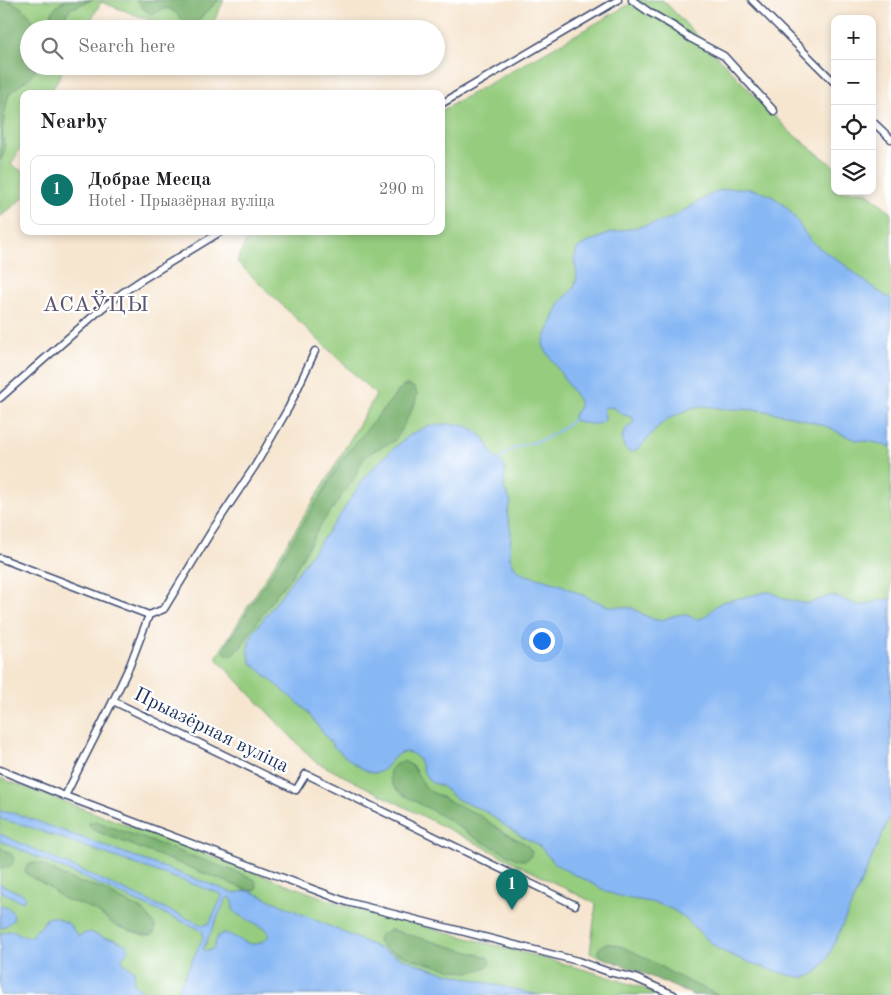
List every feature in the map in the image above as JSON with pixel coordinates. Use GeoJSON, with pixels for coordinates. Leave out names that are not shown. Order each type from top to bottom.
{"type":"FeatureCollection","features":[{"type":"Feature","properties":{"kind":"street"},"geometry":{"type":"LineString","coordinates":[[445,102],[618,0]]}},
{"type":"Feature","properties":{"kind":"street"},"geometry":{"type":"LineString","coordinates":[[632,0],[690,38],[724,56],[774,111]]}},
{"type":"Feature","properties":{"kind":"street"},"geometry":{"type":"LineString","coordinates":[[752,0],[831,79]]}},
{"type":"Feature","properties":{"kind":"street"},"geometry":{"type":"LineString","coordinates":[[876,124],[891,139]]}},
{"type":"Feature","properties":{"kind":"street"},"geometry":{"type":"LineString","coordinates":[[0,398],[122,293],[215,235]]}},
{"type":"Feature","properties":{"kind":"street"},"geometry":{"type":"LineString","coordinates":[[0,558],[149,615],[164,609],[211,532],[255,466],[289,407],[315,351]]}},
{"type":"Feature","properties":{"kind":"street","name":"Прыазёрная вуліца"},"geometry":{"type":"LineString","coordinates":[[149,615],[114,701],[296,790],[306,774],[576,905]]}},
{"type":"Feature","properties":{"kind":"street"},"geometry":{"type":"LineString","coordinates":[[65,796],[114,701]]}},
{"type":"Feature","properties":{"kind":"street"},"geometry":{"type":"LineString","coordinates":[[0,770],[346,902],[578,961],[609,972],[635,978],[674,995]]}},
{"type":"Feature","properties":{"kind":"green space"},"geometry":{"type":"Polygon","coordinates":[[[0,0],[224,0],[214,20],[150,20],[101,2],[91,20],[20,20],[20,75],[60,75],[52,90],[20,90],[20,148],[11,165],[20,170],[20,200],[0,217],[0,0]]]}},
{"type":"Feature","properties":{"kind":"green space"},"geometry":{"type":"Polygon","coordinates":[[[0,0],[13,2],[18,5],[32,20],[20,20],[20,75],[31,75],[9,94],[2,133],[5,149],[0,161],[0,0]]]}},
{"type":"Feature","properties":{"kind":"green space"},"geometry":{"type":"Polygon","coordinates":[[[66,0],[92,0],[70,9],[62,20],[51,20],[50,17],[58,5],[66,0]]]}},
{"type":"Feature","properties":{"kind":"green space"},"geometry":{"type":"Polygon","coordinates":[[[136,0],[219,0],[199,20],[182,20],[169,9],[162,9],[153,13],[146,11],[136,0]]]}},
{"type":"Feature","properties":{"kind":"green space"},"geometry":{"type":"Polygon","coordinates":[[[637,0],[663,0],[790,132],[831,164],[831,195],[870,195],[891,212],[891,995],[693,995],[634,969],[590,953],[596,904],[314,761],[216,658],[332,471],[376,395],[237,262],[248,235],[445,235],[445,109],[637,0]]]}},
{"type":"Feature","properties":{"kind":"green space"},"geometry":{"type":"Polygon","coordinates":[[[408,385],[415,388],[417,394],[415,403],[398,436],[394,441],[367,455],[362,461],[355,477],[320,526],[291,577],[272,600],[240,648],[232,655],[226,654],[224,651],[227,644],[341,461],[400,389],[408,385]]]}},
{"type":"Feature","properties":{"kind":"green space"},"geometry":{"type":"Polygon","coordinates":[[[402,761],[413,767],[430,791],[478,814],[503,832],[526,844],[532,852],[530,857],[524,860],[517,859],[475,838],[449,820],[400,793],[389,776],[392,768],[402,761]]]}},
{"type":"Feature","properties":{"kind":"green space"},"geometry":{"type":"Polygon","coordinates":[[[0,778],[343,905],[558,962],[606,976],[659,995],[0,995],[0,778]]]}},
{"type":"Feature","properties":{"kind":"green space"},"geometry":{"type":"Polygon","coordinates":[[[95,821],[245,875],[255,880],[256,890],[250,891],[93,830],[89,823],[95,821]]]}},
{"type":"Feature","properties":{"kind":"green space"},"geometry":{"type":"Polygon","coordinates":[[[0,848],[10,853],[13,857],[13,863],[9,867],[0,869],[0,848]]]}},
{"type":"Feature","properties":{"kind":"green space"},"geometry":{"type":"Polygon","coordinates":[[[32,863],[39,863],[61,875],[102,889],[138,907],[146,913],[155,926],[154,933],[144,935],[116,926],[90,908],[66,900],[26,873],[25,869],[32,863]]]}},
{"type":"Feature","properties":{"kind":"green space"},"geometry":{"type":"Polygon","coordinates":[[[392,930],[487,957],[490,959],[490,964],[469,972],[439,966],[399,954],[383,947],[378,940],[382,934],[392,930]]]}},
{"type":"Feature","properties":{"kind":"green space"},"geometry":{"type":"Polygon","coordinates":[[[607,943],[632,951],[682,978],[719,995],[693,995],[634,969],[603,958],[598,950],[607,943]]]}},
{"type":"Feature","properties":{"kind":"water"},"geometry":{"type":"Polygon","coordinates":[[[735,188],[761,192],[776,199],[783,204],[814,243],[865,282],[891,299],[891,447],[857,440],[829,427],[791,416],[760,410],[705,406],[689,409],[668,419],[639,448],[632,452],[624,447],[622,437],[625,430],[633,423],[633,418],[622,414],[614,408],[607,407],[603,410],[606,419],[602,422],[590,424],[573,420],[573,416],[579,408],[579,401],[543,345],[560,303],[573,289],[576,282],[577,275],[574,260],[577,249],[610,233],[671,218],[715,192],[735,188]]]}},
{"type":"Feature","properties":{"kind":"water"},"geometry":{"type":"Polygon","coordinates":[[[463,425],[476,431],[485,439],[493,455],[504,466],[504,489],[511,502],[507,513],[511,531],[510,557],[514,566],[523,574],[559,584],[608,606],[632,608],[656,620],[683,614],[697,619],[703,618],[723,602],[766,592],[771,592],[784,599],[803,603],[810,603],[829,596],[858,605],[891,599],[891,814],[831,951],[824,964],[814,974],[806,977],[788,975],[734,956],[717,948],[684,917],[671,909],[658,904],[612,894],[565,870],[558,866],[535,843],[511,830],[487,812],[457,799],[440,785],[431,782],[426,776],[419,760],[413,754],[401,753],[380,772],[375,773],[366,770],[334,747],[306,710],[251,663],[248,650],[253,633],[371,470],[410,435],[427,426],[463,425]]]}},
{"type":"Feature","properties":{"kind":"water"},"geometry":{"type":"Polygon","coordinates":[[[0,811],[17,814],[234,893],[250,891],[401,958],[438,971],[538,995],[175,995],[203,938],[201,931],[0,841],[0,834],[202,925],[210,922],[221,899],[221,894],[23,825],[0,819],[0,811]],[[229,897],[226,899],[203,949],[205,951],[213,948],[218,936],[223,933],[249,944],[260,943],[268,936],[266,929],[237,914],[233,909],[233,900],[229,897]]]}},
{"type":"Feature","properties":{"kind":"water"},"geometry":{"type":"Polygon","coordinates":[[[0,884],[24,895],[26,898],[22,901],[18,900],[0,891],[0,884]]]}},
{"type":"Feature","properties":{"kind":"water"},"geometry":{"type":"Polygon","coordinates":[[[0,905],[11,910],[14,916],[10,923],[0,928],[0,905]]]}},
{"type":"Feature","properties":{"kind":"water"},"geometry":{"type":"Polygon","coordinates":[[[49,917],[55,917],[69,924],[78,936],[90,932],[127,945],[129,949],[122,958],[122,961],[134,970],[134,984],[146,995],[1,995],[0,934],[14,931],[25,937],[30,937],[49,917]]]}},
{"type":"Feature","properties":{"kind":"waterway"},"geometry":{"type":"LineString","coordinates":[[499,460],[515,448],[540,441],[552,435],[573,420]]}},
{"type":"Feature","properties":{"kind":"place","name":"Добрае Месца"},"geometry":{"type":"Point","coordinates":[512,910]}},
{"type":"Feature","properties":{"kind":"district","name":"АСАЎЦЫ"},"geometry":{"type":"Point","coordinates":[96,305]}}]}
